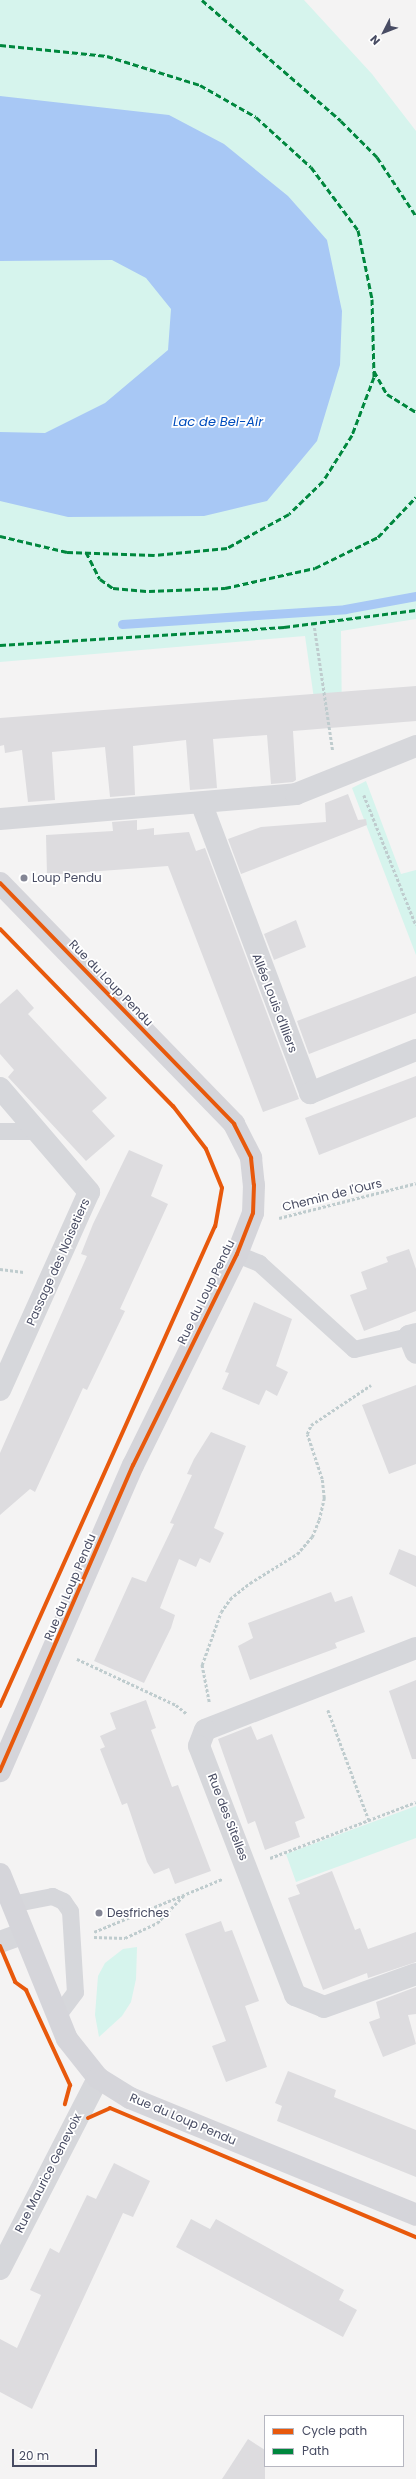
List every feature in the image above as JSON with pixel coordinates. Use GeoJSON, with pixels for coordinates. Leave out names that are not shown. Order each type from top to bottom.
{"type":"FeatureCollection","features":[{"type":"Feature","properties":{"kind":"street"},"geometry":{"type":"LineString","coordinates":[[0,819],[202,805],[296,794],[416,746]]}},
{"type":"Feature","properties":{"kind":"street","name":"Allée Louis d'Illiers"},"geometry":{"type":"LineString","coordinates":[[202,805],[310,1093],[416,1050]]}},
{"type":"Feature","properties":{"kind":"street","name":"Rue du Loup Pendu"},"geometry":{"type":"LineString","coordinates":[[0,883],[234,1124],[251,1158],[253,1213],[237,1254],[134,1465],[0,1771]]}},
{"type":"Feature","properties":{"kind":"street","name":"Passage des Noisetiers"},"geometry":{"type":"LineString","coordinates":[[0,1088],[89,1192],[0,1390]]}},
{"type":"Feature","properties":{"kind":"street"},"geometry":{"type":"LineString","coordinates":[[205,1730],[319,1687],[416,1648]]}},
{"type":"Feature","properties":{"kind":"street","name":"Rue des Sitelles"},"geometry":{"type":"LineString","coordinates":[[205,1730],[199,1746],[247,1868],[294,1996],[324,2007],[416,1974]]}},
{"type":"Feature","properties":{"kind":"street","name":"Rue du Loup Pendu"},"geometry":{"type":"LineString","coordinates":[[0,1874],[22,1934],[67,2039],[98,2078],[130,2098],[416,2215]]}},
{"type":"Feature","properties":{"kind":"street"},"geometry":{"type":"LineString","coordinates":[[0,1942],[22,1934]]}},
{"type":"Feature","properties":{"kind":"street","name":"Rue Maurice Genevoix"},"geometry":{"type":"LineString","coordinates":[[0,2269],[98,2078]]}},
{"type":"Feature","properties":{"kind":"lane"},"geometry":{"type":"LineString","coordinates":[[0,1131],[37,1131]]}},
{"type":"Feature","properties":{"kind":"lane"},"geometry":{"type":"LineString","coordinates":[[237,1254],[259,1263],[354,1350],[414,1341]]}},
{"type":"Feature","properties":{"kind":"lane"},"geometry":{"type":"LineString","coordinates":[[11,1904],[52,1896],[63,1901],[70,1911],[78,1939],[75,1992],[57,2016]]}},
{"type":"Feature","properties":{"kind":"path"},"geometry":{"type":"LineString","coordinates":[[314,623],[345,775],[416,925]]}},
{"type":"Feature","properties":{"kind":"path"},"geometry":{"type":"LineString","coordinates":[[205,1730],[209,1696],[202,1665],[221,1612],[230,1599],[283,1565],[312,1538],[324,1498],[322,1479],[307,1434],[324,1414],[371,1385]]}},
{"type":"Feature","properties":{"kind":"path"},"geometry":{"type":"LineString","coordinates":[[55,1648],[176,1705],[205,1730]]}},
{"type":"Feature","properties":{"kind":"path"},"geometry":{"type":"LineString","coordinates":[[319,1687],[369,1820]]}},
{"type":"Feature","properties":{"kind":"path"},"geometry":{"type":"LineString","coordinates":[[78,1939],[187,1892],[416,1802]]}},
{"type":"Feature","properties":{"kind":"path"},"geometry":{"type":"LineString","coordinates":[[78,1939],[125,1938],[157,1923],[187,1892]]}},
{"type":"Feature","properties":{"kind":"green space"},"geometry":{"type":"Polygon","coordinates":[[[0,0],[304,0],[372,74],[416,131],[416,619],[341,631],[342,726],[318,727],[305,636],[0,662],[0,0]]]}},
{"type":"Feature","properties":{"kind":"green space"},"geometry":{"type":"Polygon","coordinates":[[[366,781],[401,874],[416,870],[416,955],[352,788],[366,781]]]}},
{"type":"Feature","properties":{"kind":"green space"},"geometry":{"type":"Polygon","coordinates":[[[416,1806],[416,1838],[296,1882],[286,1854],[416,1806]]]}},
{"type":"Feature","properties":{"kind":"green space"},"geometry":{"type":"Polygon","coordinates":[[[137,1947],[136,1979],[131,2002],[122,2016],[99,2037],[95,2015],[98,1976],[105,1963],[123,1949],[137,1947]]]}},
{"type":"Feature","properties":{"kind":"water","name":"Lac de Bel-Air"},"geometry":{"type":"Polygon","coordinates":[[[0,96],[169,115],[224,144],[288,196],[327,240],[342,311],[340,365],[317,441],[267,501],[204,516],[68,517],[0,501],[0,432],[45,433],[105,403],[168,350],[171,309],[146,278],[112,260],[0,261],[0,96]]]}},
{"type":"Feature","properties":{"kind":"building"},"geometry":{"type":"Polygon","coordinates":[[[416,686],[416,721],[293,731],[296,780],[293,782],[271,784],[267,735],[213,739],[217,788],[190,790],[186,740],[133,746],[135,795],[110,797],[105,747],[52,752],[55,800],[28,802],[22,750],[5,753],[4,745],[0,746],[0,718],[416,686]]]}},
{"type":"Feature","properties":{"kind":"building"},"geometry":{"type":"Polygon","coordinates":[[[348,794],[358,820],[366,819],[367,825],[241,874],[228,839],[261,827],[326,822],[325,803],[348,794]]]}},
{"type":"Feature","properties":{"kind":"building"},"geometry":{"type":"Polygon","coordinates":[[[137,820],[137,830],[154,828],[154,835],[189,832],[196,851],[205,848],[299,1099],[263,1112],[168,866],[47,875],[46,835],[113,831],[112,822],[137,820]]]}},
{"type":"Feature","properties":{"kind":"building"},"geometry":{"type":"Polygon","coordinates":[[[296,920],[306,947],[274,960],[264,934],[296,920]]]}},
{"type":"Feature","properties":{"kind":"building"},"geometry":{"type":"Polygon","coordinates":[[[416,976],[416,1013],[309,1054],[297,1021],[416,976]]]}},
{"type":"Feature","properties":{"kind":"building"},"geometry":{"type":"Polygon","coordinates":[[[17,989],[34,1008],[28,1014],[107,1098],[92,1111],[115,1136],[86,1161],[8,1077],[14,1070],[0,1054],[0,1004],[17,989]]]}},
{"type":"Feature","properties":{"kind":"building"},"geometry":{"type":"Polygon","coordinates":[[[416,1076],[416,1117],[319,1155],[305,1118],[416,1076]]]}},
{"type":"Feature","properties":{"kind":"building"},"geometry":{"type":"Polygon","coordinates":[[[129,1150],[163,1165],[151,1196],[168,1204],[120,1309],[125,1311],[87,1390],[83,1388],[35,1492],[30,1489],[0,1515],[0,1453],[87,1256],[81,1254],[93,1224],[129,1150]]]}},
{"type":"Feature","properties":{"kind":"building"},"geometry":{"type":"Polygon","coordinates":[[[409,1249],[416,1269],[416,1311],[364,1331],[350,1295],[367,1289],[361,1272],[388,1262],[386,1257],[409,1249]]]}},
{"type":"Feature","properties":{"kind":"building"},"geometry":{"type":"Polygon","coordinates":[[[254,1302],[292,1319],[276,1366],[288,1372],[277,1396],[266,1390],[259,1405],[222,1389],[229,1373],[225,1372],[254,1302]]]}},
{"type":"Feature","properties":{"kind":"building"},"geometry":{"type":"Polygon","coordinates":[[[416,1385],[416,1464],[389,1474],[362,1405],[416,1385]]]}},
{"type":"Feature","properties":{"kind":"building"},"geometry":{"type":"Polygon","coordinates":[[[211,1432],[246,1446],[214,1528],[224,1533],[210,1563],[200,1558],[196,1567],[179,1559],[160,1608],[175,1615],[171,1628],[144,1683],[94,1661],[132,1577],[146,1582],[174,1524],[170,1523],[192,1475],[187,1474],[194,1459],[211,1432]]]}},
{"type":"Feature","properties":{"kind":"building"},"geometry":{"type":"Polygon","coordinates":[[[399,1549],[416,1556],[416,1587],[389,1574],[399,1549]]]}},
{"type":"Feature","properties":{"kind":"building"},"geometry":{"type":"Polygon","coordinates":[[[331,1592],[335,1602],[352,1596],[365,1632],[335,1643],[337,1648],[250,1680],[238,1646],[253,1638],[248,1623],[331,1592]]]}},
{"type":"Feature","properties":{"kind":"building"},"geometry":{"type":"Polygon","coordinates":[[[416,1680],[416,1759],[412,1759],[389,1691],[416,1680]]]}},
{"type":"Feature","properties":{"kind":"building"},"geometry":{"type":"Polygon","coordinates":[[[146,1700],[156,1728],[151,1730],[172,1787],[178,1785],[211,1871],[175,1884],[169,1868],[154,1874],[147,1862],[127,1803],[122,1805],[100,1749],[105,1747],[100,1736],[116,1729],[110,1713],[146,1700]]]}},
{"type":"Feature","properties":{"kind":"building"},"geometry":{"type":"Polygon","coordinates":[[[251,1726],[257,1740],[272,1734],[305,1818],[295,1822],[300,1837],[265,1850],[255,1821],[248,1824],[218,1739],[251,1726]]]}},
{"type":"Feature","properties":{"kind":"building"},"geometry":{"type":"Polygon","coordinates":[[[332,1871],[355,1930],[360,1928],[368,1949],[416,1932],[416,1962],[368,1978],[367,1973],[323,1990],[288,1898],[300,1894],[296,1885],[332,1871]]]}},
{"type":"Feature","properties":{"kind":"building"},"geometry":{"type":"Polygon","coordinates":[[[221,1921],[225,1932],[232,1930],[259,2001],[245,2006],[267,2067],[226,2082],[212,2046],[226,2041],[185,1934],[221,1921]]]}},
{"type":"Feature","properties":{"kind":"building"},"geometry":{"type":"Polygon","coordinates":[[[416,1987],[416,2014],[408,2015],[416,2044],[383,2057],[369,2022],[380,2018],[376,2002],[416,1987]]]}},
{"type":"Feature","properties":{"kind":"building"},"geometry":{"type":"Polygon","coordinates":[[[288,2071],[336,2090],[334,2097],[416,2130],[416,2177],[277,2121],[282,2106],[275,2103],[288,2071]]]}},
{"type":"Feature","properties":{"kind":"building"},"geometry":{"type":"Polygon","coordinates":[[[114,2163],[150,2181],[133,2217],[123,2213],[32,2409],[0,2392],[0,2339],[17,2348],[41,2295],[30,2290],[50,2248],[59,2253],[87,2195],[96,2199],[114,2163]]]}},
{"type":"Feature","properties":{"kind":"building"},"geometry":{"type":"Polygon","coordinates":[[[191,2219],[210,2229],[216,2219],[344,2290],[339,2300],[357,2310],[343,2337],[176,2247],[191,2219]]]}},
{"type":"Feature","properties":{"kind":"building"},"geometry":{"type":"Polygon","coordinates":[[[248,2439],[264,2449],[265,2479],[222,2479],[248,2439]]]}},
{"type":"Feature","properties":{"kind":"waterway"},"geometry":{"type":"LineString","coordinates":[[122,624],[345,609],[416,596]]}},
{"type":"Feature","properties":{"kind":"marked path"},"geometry":{"type":"LineString","coordinates":[[202,0],[341,121],[377,157],[416,216]]}},
{"type":"Feature","properties":{"kind":"marked path"},"geometry":{"type":"LineString","coordinates":[[0,45],[107,56],[200,85],[256,117],[311,167],[358,230],[372,299],[374,377],[352,435],[323,481],[289,514],[227,548],[154,555],[67,552],[0,536]]}},
{"type":"Feature","properties":{"kind":"marked path"},"geometry":{"type":"LineString","coordinates":[[374,371],[387,394],[416,412]]}},
{"type":"Feature","properties":{"kind":"marked path"},"geometry":{"type":"LineString","coordinates":[[86,552],[100,579],[113,588],[149,591],[225,588],[315,568],[378,537],[416,497]]}},
{"type":"Feature","properties":{"kind":"marked path"},"geometry":{"type":"LineString","coordinates":[[0,645],[284,627],[416,610]]}},
{"type":"Feature","properties":{"kind":"cycle path"},"geometry":{"type":"LineString","coordinates":[[0,883],[234,1124],[251,1158],[254,1185],[253,1213],[237,1254],[133,1465],[0,1771]]}},
{"type":"Feature","properties":{"kind":"cycle path"},"geometry":{"type":"LineString","coordinates":[[0,929],[173,1106],[206,1149],[222,1188],[215,1226],[0,1706]]}},
{"type":"Feature","properties":{"kind":"cycle path"},"geometry":{"type":"LineString","coordinates":[[0,1946],[15,1982],[26,1990],[70,2085],[65,2104]]}},
{"type":"Feature","properties":{"kind":"cycle path"},"geometry":{"type":"LineString","coordinates":[[88,2118],[110,2108],[416,2237]]}},
{"type":"Feature","properties":{"kind":"place","name":"Loup Pendu"},"geometry":{"type":"Point","coordinates":[24,878]}},
{"type":"Feature","properties":{"kind":"place","name":"Desfriches"},"geometry":{"type":"Point","coordinates":[99,1913]}}]}
